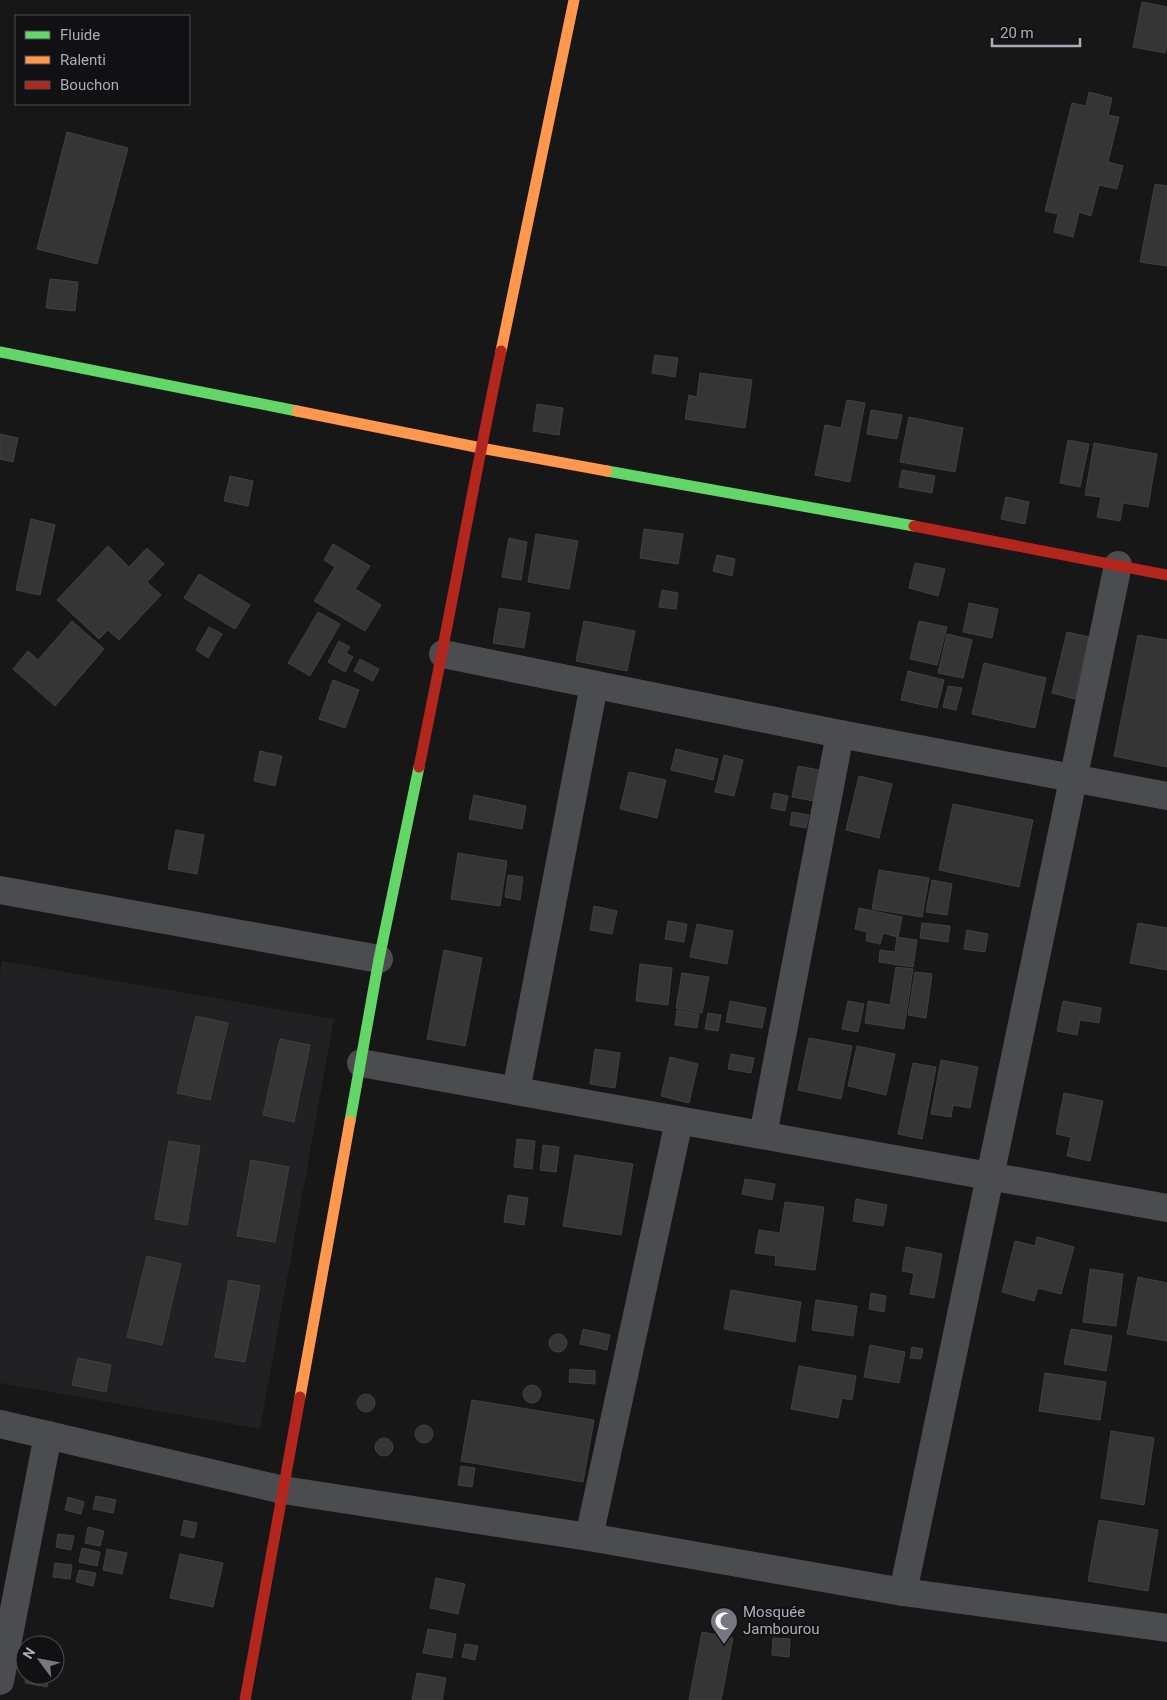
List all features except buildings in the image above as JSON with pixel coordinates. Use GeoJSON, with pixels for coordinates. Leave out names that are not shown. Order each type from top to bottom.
{"type":"FeatureCollection","features":[{"type":"Feature","properties":{"kind":"street"},"geometry":{"type":"LineString","coordinates":[[245,1700],[379,959],[443,654],[481,448],[574,0]]}},
{"type":"Feature","properties":{"kind":"street"},"geometry":{"type":"LineString","coordinates":[[0,352],[481,448],[899,523],[1167,575]]}},
{"type":"Feature","properties":{"kind":"street"},"geometry":{"type":"LineString","coordinates":[[903,1592],[1118,565]]}},
{"type":"Feature","properties":{"kind":"street"},"geometry":{"type":"LineString","coordinates":[[443,654],[840,734],[1167,796]]}},
{"type":"Feature","properties":{"kind":"street"},"geometry":{"type":"LineString","coordinates":[[516,1091],[594,685]]}},
{"type":"Feature","properties":{"kind":"street"},"geometry":{"type":"LineString","coordinates":[[763,1135],[840,734]]}},
{"type":"Feature","properties":{"kind":"street"},"geometry":{"type":"LineString","coordinates":[[0,890],[379,959]]}},
{"type":"Feature","properties":{"kind":"street"},"geometry":{"type":"LineString","coordinates":[[361,1063],[1167,1208]]}},
{"type":"Feature","properties":{"kind":"street"},"geometry":{"type":"LineString","coordinates":[[589,1537],[680,1120]]}},
{"type":"Feature","properties":{"kind":"street"},"geometry":{"type":"LineString","coordinates":[[0,1424],[283,1490],[589,1537],[903,1592],[1167,1628]]}},
{"type":"Feature","properties":{"kind":"street"},"geometry":{"type":"LineString","coordinates":[[0,1681],[48,1435]]}},
{"type":"Feature","properties":{"kind":"shaded area"},"geometry":{"type":"Polygon","coordinates":[[[2,961],[334,1019],[260,1429],[0,1383],[0,974],[2,961]]]}},
{"type":"Feature","properties":{"kind":"traffic: fast"},"geometry":{"type":"LineString","coordinates":[[0,352],[297,411]]}},
{"type":"Feature","properties":{"kind":"traffic: fast"},"geometry":{"type":"LineString","coordinates":[[607,471],[914,526]]}},
{"type":"Feature","properties":{"kind":"traffic: fast"},"geometry":{"type":"LineString","coordinates":[[350,1121],[379,959],[419,767]]}},
{"type":"Feature","properties":{"kind":"traffic: slow"},"geometry":{"type":"LineString","coordinates":[[501,351],[574,0]]}},
{"type":"Feature","properties":{"kind":"traffic: slow"},"geometry":{"type":"LineString","coordinates":[[297,411],[607,471]]}},
{"type":"Feature","properties":{"kind":"traffic: slow"},"geometry":{"type":"LineString","coordinates":[[300,1397],[350,1121]]}},
{"type":"Feature","properties":{"kind":"traffic: jam"},"geometry":{"type":"LineString","coordinates":[[419,767],[501,351]]}},
{"type":"Feature","properties":{"kind":"traffic: jam"},"geometry":{"type":"LineString","coordinates":[[914,526],[1167,575]]}},
{"type":"Feature","properties":{"kind":"traffic: jam"},"geometry":{"type":"LineString","coordinates":[[245,1700],[300,1397]]}},
{"type":"Feature","properties":{"kind":"place","name":"Mosquée Jambourou"},"geometry":{"type":"Point","coordinates":[724,1645]}}]}
